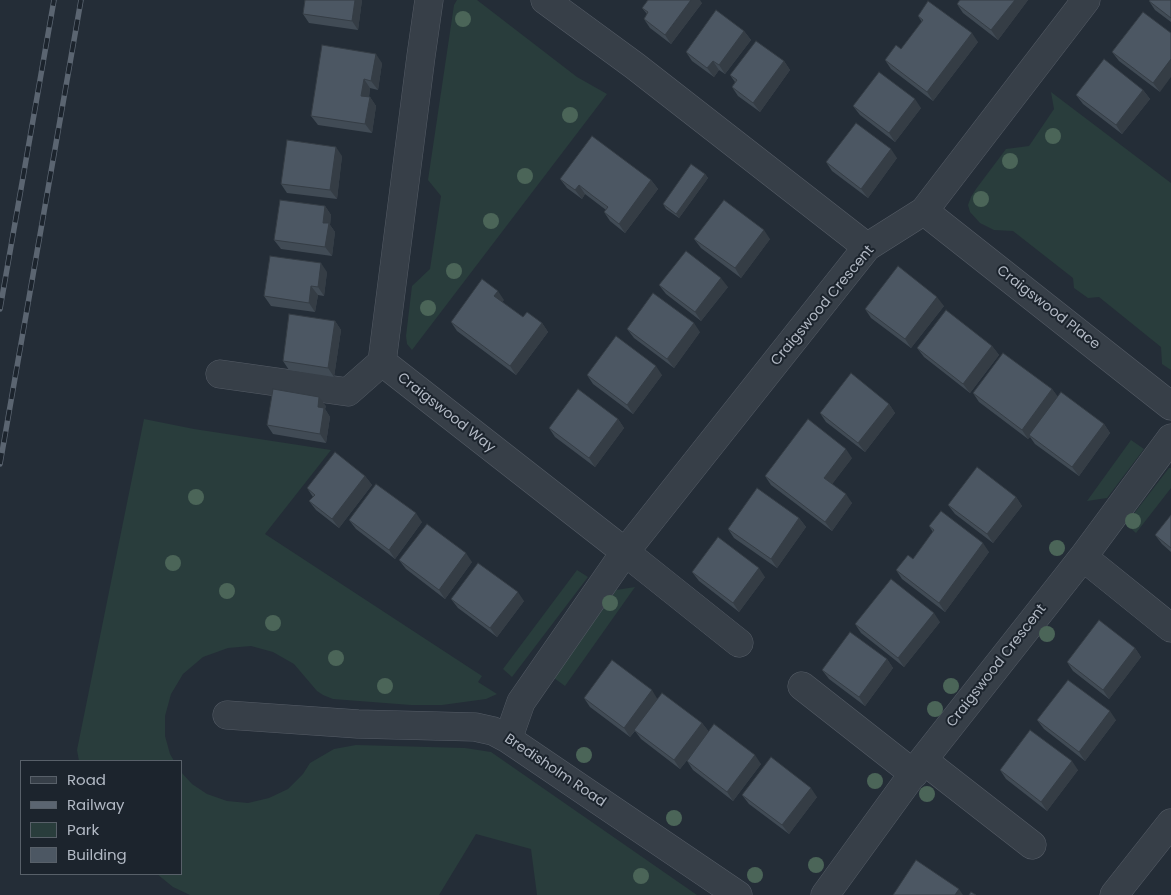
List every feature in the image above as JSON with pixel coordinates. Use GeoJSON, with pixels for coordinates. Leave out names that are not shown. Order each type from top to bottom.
{"type":"FeatureCollection","features":[{"type":"Feature","properties":{"kind":"street"},"geometry":{"type":"LineString","coordinates":[[220,374],[348,392],[382,362],[429,0]]}},
{"type":"Feature","properties":{"kind":"street","name":"Craigswood Crescent"},"geometry":{"type":"LineString","coordinates":[[625,552],[867,247],[924,211],[1086,0]]}},
{"type":"Feature","properties":{"kind":"street"},"geometry":{"type":"LineString","coordinates":[[557,4],[867,247]]}},
{"type":"Feature","properties":{"kind":"street","name":"Craigswood Place"},"geometry":{"type":"LineString","coordinates":[[924,211],[1171,406]]}},
{"type":"Feature","properties":{"kind":"street","name":"Craigswood Way"},"geometry":{"type":"LineString","coordinates":[[382,362],[739,643]]}},
{"type":"Feature","properties":{"kind":"street","name":"Craigswood Crescent"},"geometry":{"type":"LineString","coordinates":[[826,895],[919,767],[1083,557],[1171,438]]}},
{"type":"Feature","properties":{"kind":"street"},"geometry":{"type":"LineString","coordinates":[[508,739],[521,702],[625,552]]}},
{"type":"Feature","properties":{"kind":"street"},"geometry":{"type":"LineString","coordinates":[[1083,557],[1171,628]]}},
{"type":"Feature","properties":{"kind":"street"},"geometry":{"type":"LineString","coordinates":[[802,686],[1032,844]]}},
{"type":"Feature","properties":{"kind":"street","name":"Bredisholm Road"},"geometry":{"type":"LineString","coordinates":[[227,715],[358,724],[475,727],[493,731],[508,739],[738,895]]}},
{"type":"Feature","properties":{"kind":"street"},"geometry":{"type":"LineString","coordinates":[[1114,895],[1171,823]]}},
{"type":"Feature","properties":{"kind":"green space"},"geometry":{"type":"Polygon","coordinates":[[[457,0],[477,0],[577,77],[607,94],[412,350],[407,344],[406,336],[412,286],[430,269],[441,196],[428,180],[454,5],[457,0]]]}},
{"type":"Feature","properties":{"kind":"green space"},"geometry":{"type":"Polygon","coordinates":[[[1051,92],[1171,183],[1171,370],[1162,364],[1161,347],[1099,297],[1088,298],[1074,288],[1073,278],[1013,231],[994,230],[980,223],[970,212],[968,205],[971,197],[1006,149],[1029,146],[1054,109],[1051,92]]]}},
{"type":"Feature","properties":{"kind":"green space"},"geometry":{"type":"Polygon","coordinates":[[[144,419],[194,429],[331,450],[265,534],[482,676],[478,682],[497,694],[486,699],[442,705],[411,705],[333,699],[317,691],[294,664],[273,652],[251,646],[228,648],[203,657],[183,674],[171,694],[165,716],[165,736],[173,760],[79,760],[77,750],[144,419]]]}},
{"type":"Feature","properties":{"kind":"green space"},"geometry":{"type":"Polygon","coordinates":[[[1131,440],[1144,449],[1107,498],[1087,501],[1131,440]]]}},
{"type":"Feature","properties":{"kind":"green space"},"geometry":{"type":"Polygon","coordinates":[[[1169,468],[1171,468],[1171,488],[1136,533],[1126,524],[1169,468]]]}},
{"type":"Feature","properties":{"kind":"green space"},"geometry":{"type":"Polygon","coordinates":[[[577,570],[588,577],[512,677],[503,669],[577,570]]]}},
{"type":"Feature","properties":{"kind":"green space"},"geometry":{"type":"Polygon","coordinates":[[[635,587],[565,686],[554,678],[616,590],[635,587]]]}},
{"type":"Feature","properties":{"kind":"green space"},"geometry":{"type":"Polygon","coordinates":[[[356,745],[465,748],[491,752],[697,895],[537,895],[531,849],[476,834],[439,895],[190,895],[173,887],[158,875],[182,875],[182,773],[192,784],[207,794],[227,801],[248,803],[269,798],[288,789],[303,774],[310,763],[334,749],[356,745]]]}},
{"type":"Feature","properties":{"kind":"building"},"geometry":{"type":"Polygon","coordinates":[[[305,0],[355,0],[352,21],[303,14],[305,0]]]}},
{"type":"Feature","properties":{"kind":"building"},"geometry":{"type":"Polygon","coordinates":[[[648,0],[691,0],[665,35],[644,19],[648,12],[642,8],[648,0]]]}},
{"type":"Feature","properties":{"kind":"building"},"geometry":{"type":"Polygon","coordinates":[[[960,0],[1015,0],[991,30],[957,4],[960,0]]]}},
{"type":"Feature","properties":{"kind":"building"},"geometry":{"type":"Polygon","coordinates":[[[1171,0],[1171,18],[1149,1],[1171,0]]]}},
{"type":"Feature","properties":{"kind":"building"},"geometry":{"type":"Polygon","coordinates":[[[928,1],[972,33],[927,92],[885,60],[896,45],[901,49],[923,20],[918,16],[928,1]]]}},
{"type":"Feature","properties":{"kind":"building"},"geometry":{"type":"Polygon","coordinates":[[[716,10],[744,31],[719,65],[713,61],[707,68],[686,52],[716,10]]]}},
{"type":"Feature","properties":{"kind":"building"},"geometry":{"type":"Polygon","coordinates":[[[1143,12],[1171,33],[1171,59],[1153,83],[1112,52],[1143,12]]]}},
{"type":"Feature","properties":{"kind":"building"},"geometry":{"type":"Polygon","coordinates":[[[756,41],[784,61],[753,103],[732,87],[737,80],[730,75],[756,41]]]}},
{"type":"Feature","properties":{"kind":"building"},"geometry":{"type":"Polygon","coordinates":[[[322,45],[376,54],[371,81],[364,79],[361,96],[370,97],[365,124],[311,116],[322,45]]]}},
{"type":"Feature","properties":{"kind":"building"},"geometry":{"type":"Polygon","coordinates":[[[1104,59],[1143,90],[1116,125],[1076,95],[1104,59]]]}},
{"type":"Feature","properties":{"kind":"building"},"geometry":{"type":"Polygon","coordinates":[[[879,72],[915,99],[889,133],[853,106],[879,72]]]}},
{"type":"Feature","properties":{"kind":"building"},"geometry":{"type":"Polygon","coordinates":[[[856,123],[891,149],[861,189],[826,162],[856,123]]]}},
{"type":"Feature","properties":{"kind":"building"},"geometry":{"type":"Polygon","coordinates":[[[592,136],[651,180],[619,224],[604,212],[608,207],[579,185],[575,190],[560,179],[592,136]]]}},
{"type":"Feature","properties":{"kind":"building"},"geometry":{"type":"Polygon","coordinates":[[[287,140],[336,147],[330,190],[281,184],[287,140]]]}},
{"type":"Feature","properties":{"kind":"building"},"geometry":{"type":"Polygon","coordinates":[[[691,164],[705,174],[676,214],[663,204],[691,164]]]}},
{"type":"Feature","properties":{"kind":"building"},"geometry":{"type":"Polygon","coordinates":[[[280,200],[325,206],[323,223],[329,223],[325,247],[274,240],[280,200]]]}},
{"type":"Feature","properties":{"kind":"building"},"geometry":{"type":"Polygon","coordinates":[[[724,200],[764,230],[735,268],[694,239],[724,200]]]}},
{"type":"Feature","properties":{"kind":"building"},"geometry":{"type":"Polygon","coordinates":[[[686,251],[721,278],[695,312],[659,285],[686,251]]]}},
{"type":"Feature","properties":{"kind":"building"},"geometry":{"type":"Polygon","coordinates":[[[270,256],[321,263],[318,287],[311,286],[309,303],[264,296],[270,256]]]}},
{"type":"Feature","properties":{"kind":"building"},"geometry":{"type":"Polygon","coordinates":[[[898,266],[937,297],[905,339],[865,309],[898,266]]]}},
{"type":"Feature","properties":{"kind":"building"},"geometry":{"type":"Polygon","coordinates":[[[482,279],[498,291],[494,296],[523,317],[527,312],[542,323],[510,366],[451,322],[482,279]]]}},
{"type":"Feature","properties":{"kind":"building"},"geometry":{"type":"Polygon","coordinates":[[[653,293],[694,323],[667,359],[627,329],[653,293]]]}},
{"type":"Feature","properties":{"kind":"building"},"geometry":{"type":"Polygon","coordinates":[[[946,310],[992,346],[963,384],[917,348],[946,310]]]}},
{"type":"Feature","properties":{"kind":"building"},"geometry":{"type":"Polygon","coordinates":[[[289,314],[335,321],[328,368],[283,361],[289,314]]]}},
{"type":"Feature","properties":{"kind":"building"},"geometry":{"type":"Polygon","coordinates":[[[616,336],[656,366],[627,405],[587,375],[616,336]]]}},
{"type":"Feature","properties":{"kind":"building"},"geometry":{"type":"Polygon","coordinates":[[[1003,353],[1052,389],[1022,430],[973,393],[1003,353]]]}},
{"type":"Feature","properties":{"kind":"building"},"geometry":{"type":"Polygon","coordinates":[[[851,373],[889,404],[858,443],[820,413],[851,373]]]}},
{"type":"Feature","properties":{"kind":"building"},"geometry":{"type":"Polygon","coordinates":[[[273,389],[319,397],[318,407],[324,408],[320,434],[267,425],[273,389]]]}},
{"type":"Feature","properties":{"kind":"building"},"geometry":{"type":"Polygon","coordinates":[[[578,389],[618,419],[589,458],[549,428],[578,389]]]}},
{"type":"Feature","properties":{"kind":"building"},"geometry":{"type":"Polygon","coordinates":[[[1061,392],[1104,424],[1072,467],[1029,435],[1061,392]]]}},
{"type":"Feature","properties":{"kind":"building"},"geometry":{"type":"Polygon","coordinates":[[[808,419],[846,449],[824,478],[846,494],[825,522],[765,476],[808,419]]]}},
{"type":"Feature","properties":{"kind":"building"},"geometry":{"type":"Polygon","coordinates":[[[335,452],[365,476],[332,519],[309,501],[315,495],[307,488],[335,452]]]}},
{"type":"Feature","properties":{"kind":"building"},"geometry":{"type":"Polygon","coordinates":[[[977,467],[1016,497],[987,534],[948,505],[977,467]]]}},
{"type":"Feature","properties":{"kind":"building"},"geometry":{"type":"Polygon","coordinates":[[[376,484],[416,513],[389,550],[349,520],[376,484]]]}},
{"type":"Feature","properties":{"kind":"building"},"geometry":{"type":"Polygon","coordinates":[[[757,488],[799,518],[771,559],[728,529],[757,488]]]}},
{"type":"Feature","properties":{"kind":"building"},"geometry":{"type":"Polygon","coordinates":[[[941,511],[983,543],[939,603],[896,570],[908,555],[913,559],[934,530],[929,526],[941,511]]]}},
{"type":"Feature","properties":{"kind":"building"},"geometry":{"type":"Polygon","coordinates":[[[1171,515],[1171,548],[1155,535],[1171,515]]]}},
{"type":"Feature","properties":{"kind":"building"},"geometry":{"type":"Polygon","coordinates":[[[427,524],[466,553],[439,590],[399,560],[427,524]]]}},
{"type":"Feature","properties":{"kind":"building"},"geometry":{"type":"Polygon","coordinates":[[[718,537],[759,568],[733,603],[692,572],[718,537]]]}},
{"type":"Feature","properties":{"kind":"building"},"geometry":{"type":"Polygon","coordinates":[[[478,563],[518,592],[490,628],[451,599],[478,563]]]}},
{"type":"Feature","properties":{"kind":"building"},"geometry":{"type":"Polygon","coordinates":[[[891,579],[934,613],[898,658],[855,624],[891,579]]]}},
{"type":"Feature","properties":{"kind":"building"},"geometry":{"type":"Polygon","coordinates":[[[1099,620],[1135,648],[1103,690],[1067,662],[1099,620]]]}},
{"type":"Feature","properties":{"kind":"building"},"geometry":{"type":"Polygon","coordinates":[[[850,632],[887,659],[859,697],[822,670],[850,632]]]}},
{"type":"Feature","properties":{"kind":"building"},"geometry":{"type":"Polygon","coordinates":[[[612,660],[652,690],[624,728],[584,698],[612,660]]]}},
{"type":"Feature","properties":{"kind":"building"},"geometry":{"type":"Polygon","coordinates":[[[1068,680],[1110,711],[1079,752],[1037,720],[1068,680]]]}},
{"type":"Feature","properties":{"kind":"building"},"geometry":{"type":"Polygon","coordinates":[[[662,693],[702,723],[674,760],[634,730],[662,693]]]}},
{"type":"Feature","properties":{"kind":"building"},"geometry":{"type":"Polygon","coordinates":[[[714,724],[755,755],[727,792],[687,761],[714,724]]]}},
{"type":"Feature","properties":{"kind":"building"},"geometry":{"type":"Polygon","coordinates":[[[1030,730],[1072,761],[1041,802],[1000,770],[1030,730]]]}},
{"type":"Feature","properties":{"kind":"building"},"geometry":{"type":"Polygon","coordinates":[[[771,757],[811,788],[782,825],[742,795],[771,757]]]}},
{"type":"Feature","properties":{"kind":"building"},"geometry":{"type":"Polygon","coordinates":[[[916,860],[959,889],[955,895],[893,895],[916,860]]]}},
{"type":"Feature","properties":{"kind":"railway"},"geometry":{"type":"LineString","coordinates":[[0,309],[54,0]]}},
{"type":"Feature","properties":{"kind":"railway"},"geometry":{"type":"LineString","coordinates":[[0,464],[81,0]]}}]}
